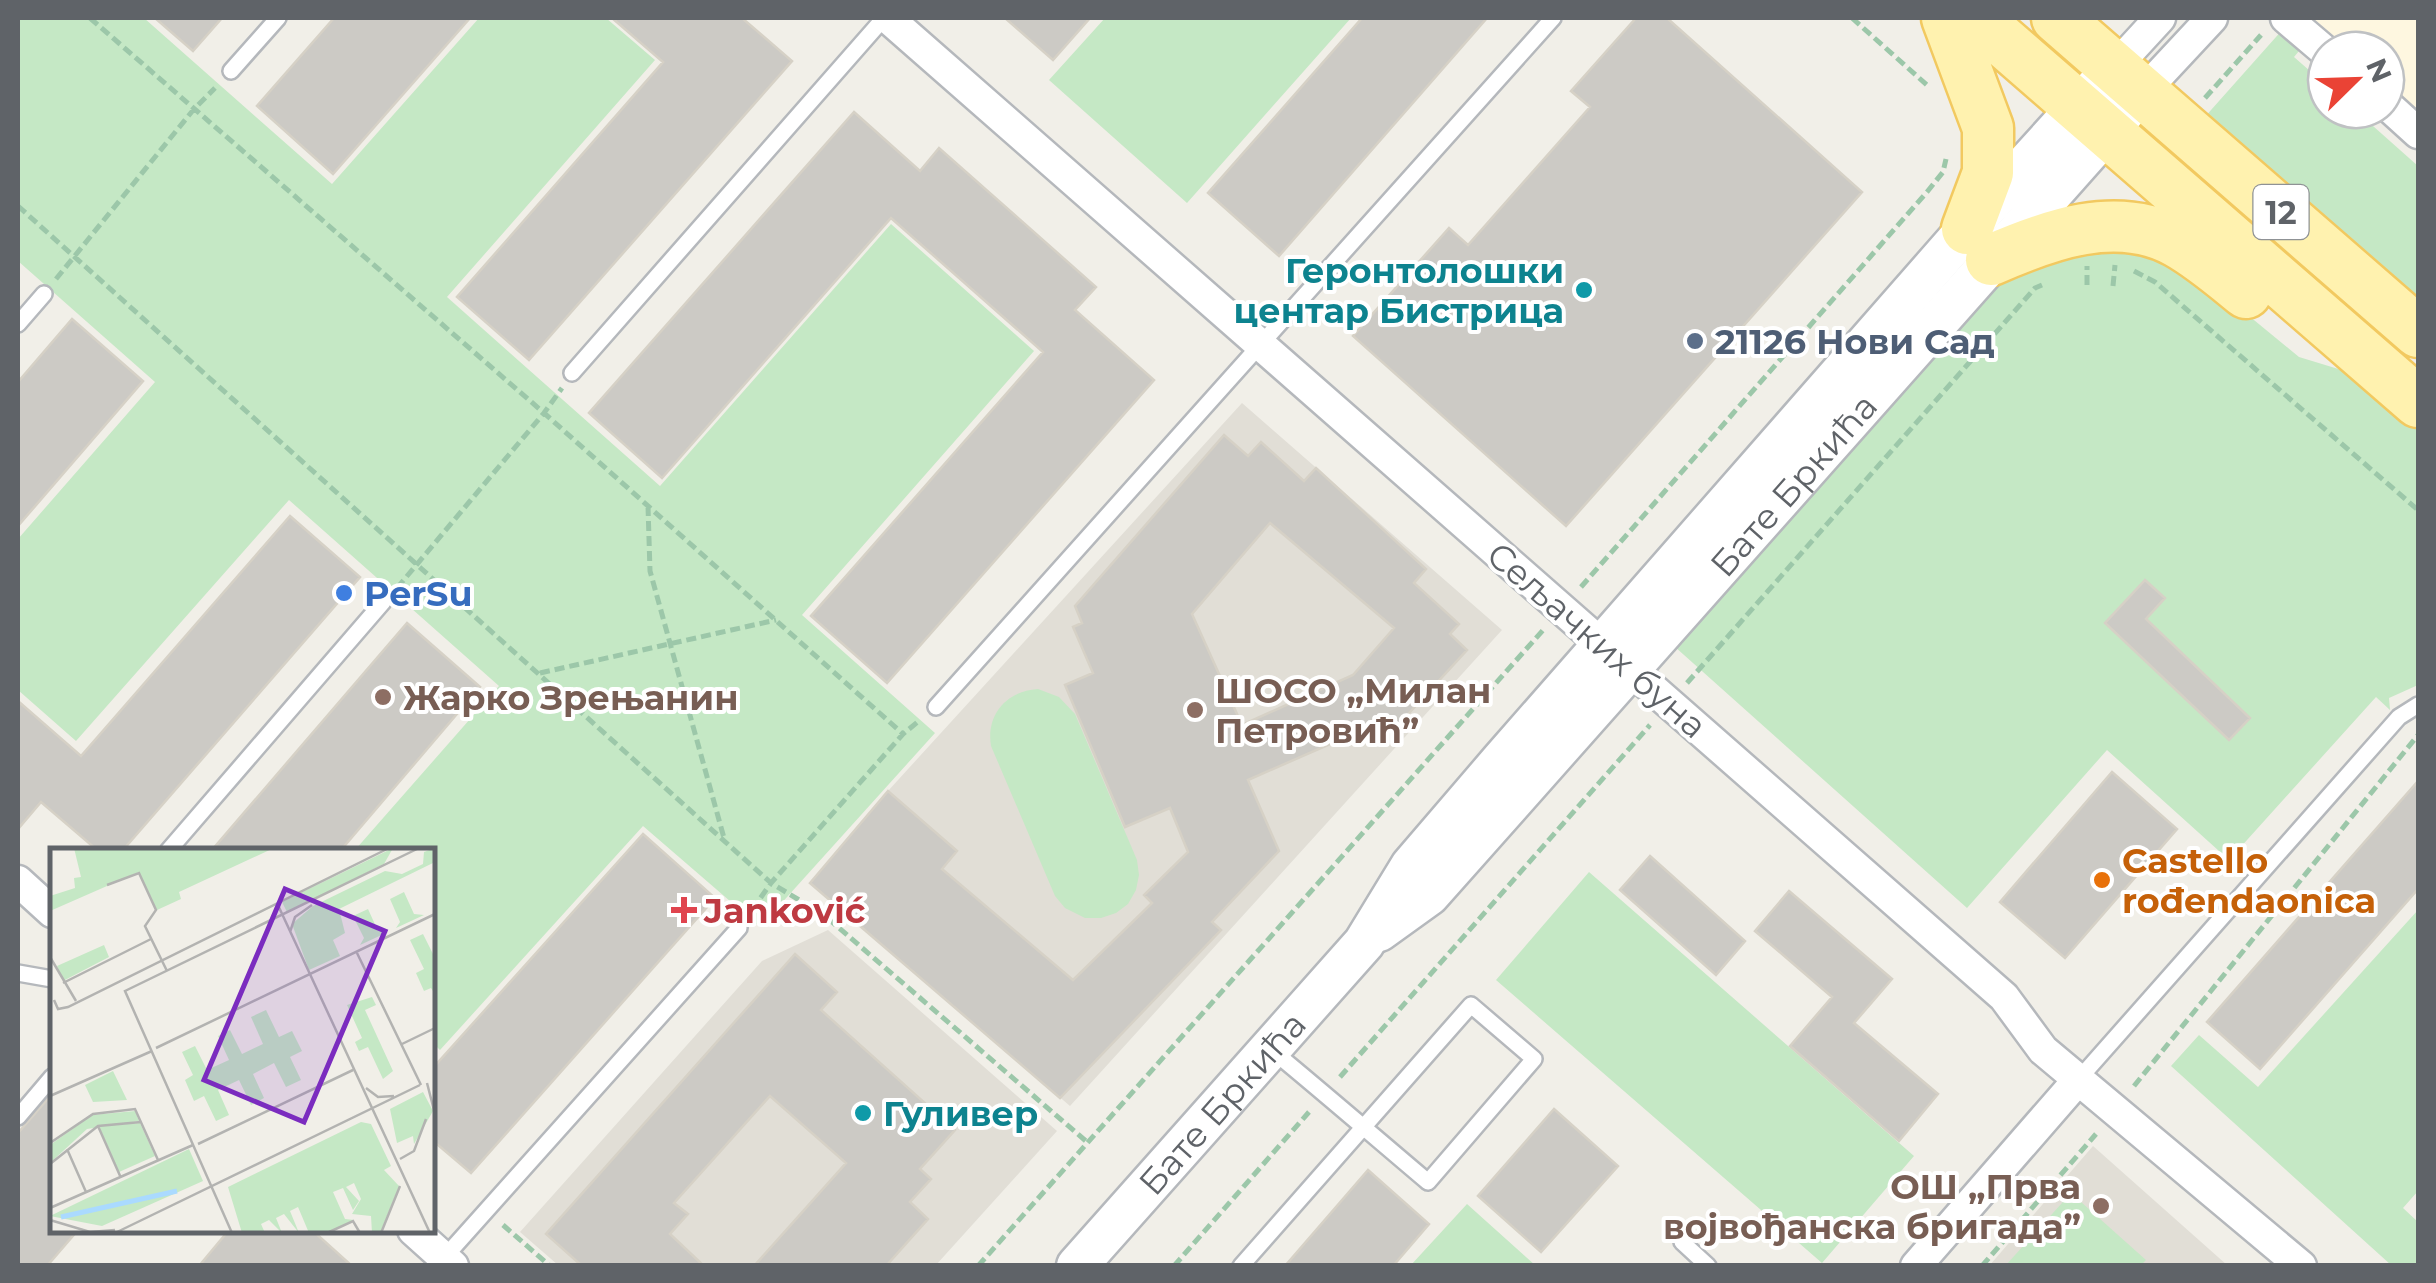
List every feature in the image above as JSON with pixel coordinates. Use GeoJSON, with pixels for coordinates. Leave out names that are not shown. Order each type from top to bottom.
{"type":"FeatureCollection","features":[{"type":"Feature","properties":{"kind":"main road"},"geometry":{"type":"LineString","coordinates":[[1947,18],[1988,128],[1988,173],[1979,245],[2045,238],[2103,226],[2174,240],[2206,260],[2308,345],[2400,386]]}},
{"type":"Feature","properties":{"kind":"main road","name":"12"},"geometry":{"type":"LineString","coordinates":[[1976,18],[2400,386]]}},
{"type":"Feature","properties":{"kind":"main road","name":"12"},"geometry":{"type":"LineString","coordinates":[[2057,18],[2418,332]]}},
{"type":"Feature","properties":{"kind":"street","name":"Сељачких буна"},"geometry":{"type":"LineString","coordinates":[[886,18],[2004,997],[2043,1050],[2301,1266]]}},
{"type":"Feature","properties":{"kind":"street","name":"Бате Бркића"},"geometry":{"type":"LineString","coordinates":[[2128,80],[2160,18]]}},
{"type":"Feature","properties":{"kind":"street","name":"Бате Бркића"},"geometry":{"type":"LineString","coordinates":[[1077,1266],[1364,943],[1411,866],[1616,657],[2128,80],[2212,18]]}},
{"type":"Feature","properties":{"kind":"street"},"geometry":{"type":"LineString","coordinates":[[2275,24],[2306,41]]}},
{"type":"Feature","properties":{"kind":"street"},"geometry":{"type":"LineString","coordinates":[[18,882],[50,910]]}},
{"type":"Feature","properties":{"kind":"street"},"geometry":{"type":"LineString","coordinates":[[1916,1266],[2078,1080]]}},
{"type":"Feature","properties":{"kind":"street"},"geometry":{"type":"LineString","coordinates":[[416,1233],[444,1263]]}},
{"type":"Feature","properties":{"kind":"lane"},"geometry":{"type":"LineString","coordinates":[[231,71],[278,18]]}},
{"type":"Feature","properties":{"kind":"lane"},"geometry":{"type":"LineString","coordinates":[[572,373],[886,18]]}},
{"type":"Feature","properties":{"kind":"lane"},"geometry":{"type":"LineString","coordinates":[[936,707],[1553,18]]}},
{"type":"Feature","properties":{"kind":"lane"},"geometry":{"type":"LineString","coordinates":[[18,324],[44,294]]}},
{"type":"Feature","properties":{"kind":"lane"},"geometry":{"type":"LineString","coordinates":[[170,848],[384,602]]}},
{"type":"Feature","properties":{"kind":"lane"},"geometry":{"type":"LineString","coordinates":[[2078,1080],[2399,717],[2418,706]]}},
{"type":"Feature","properties":{"kind":"lane"},"geometry":{"type":"LineString","coordinates":[[444,1263],[486,1210],[739,928]]}},
{"type":"Feature","properties":{"kind":"lane"},"geometry":{"type":"LineString","coordinates":[[18,974],[50,979]]}},
{"type":"Feature","properties":{"kind":"lane"},"geometry":{"type":"LineString","coordinates":[[1242,1266],[1363,1127],[1471,1005],[1534,1060],[1428,1182],[1363,1127],[1325,1094],[1270,1048]]}},
{"type":"Feature","properties":{"kind":"lane"},"geometry":{"type":"LineString","coordinates":[[18,1117],[50,1079]]}},
{"type":"Feature","properties":{"kind":"lane"},"geometry":{"type":"LineString","coordinates":[[1682,1242],[1708,1266]]}},
{"type":"Feature","properties":{"kind":"path"},"geometry":{"type":"LineString","coordinates":[[90,18],[544,413],[903,734]]}},
{"type":"Feature","properties":{"kind":"path"},"geometry":{"type":"LineString","coordinates":[[1852,18],[1934,90]]}},
{"type":"Feature","properties":{"kind":"path"},"geometry":{"type":"LineString","coordinates":[[2203,100],[2275,24]]}},
{"type":"Feature","properties":{"kind":"path"},"geometry":{"type":"LineString","coordinates":[[44,294],[194,109],[231,71]]}},
{"type":"Feature","properties":{"kind":"path"},"geometry":{"type":"LineString","coordinates":[[978,1266],[1927,192],[1943,172],[1946,158]]}},
{"type":"Feature","properties":{"kind":"path"},"geometry":{"type":"LineString","coordinates":[[18,206],[771,883],[824,915],[1087,1142]]}},
{"type":"Feature","properties":{"kind":"path"},"geometry":{"type":"LineString","coordinates":[[2100,266],[2132,270],[2156,282],[2418,510]]}},
{"type":"Feature","properties":{"kind":"path"},"geometry":{"type":"LineString","coordinates":[[1174,1266],[2036,288]]}},
{"type":"Feature","properties":{"kind":"path"},"geometry":{"type":"LineString","coordinates":[[384,602],[544,413],[572,373]]}},
{"type":"Feature","properties":{"kind":"path"},"geometry":{"type":"LineString","coordinates":[[648,506],[650,571],[726,842]]}},
{"type":"Feature","properties":{"kind":"path"},"geometry":{"type":"LineString","coordinates":[[538,674],[776,620]]}},
{"type":"Feature","properties":{"kind":"path"},"geometry":{"type":"LineString","coordinates":[[739,928],[771,883],[903,734],[936,707]]}},
{"type":"Feature","properties":{"kind":"path"},"geometry":{"type":"LineString","coordinates":[[1982,1266],[2092,1139],[2418,736]]}},
{"type":"Feature","properties":{"kind":"path"},"geometry":{"type":"LineString","coordinates":[[486,1210],[550,1266]]}},
{"type":"Feature","properties":{"kind":"shaded area"},"geometry":{"type":"Polygon","coordinates":[[[2298,18],[2418,18],[2418,123],[2406,112],[2406,30],[2312,30],[2298,18]]]}},
{"type":"Feature","properties":{"kind":"shaded area","name":"ШОСО „Милан Петровић”"},"geometry":{"type":"Polygon","coordinates":[[[1242,403],[1502,630],[1070,1106],[810,883],[888,791],[1242,403]]]}},
{"type":"Feature","properties":{"kind":"shaded area"},"geometry":{"type":"Polygon","coordinates":[[[828,930],[1057,1131],[936,1265],[558,1265],[520,1232],[762,961],[828,930]]]}},
{"type":"Feature","properties":{"kind":"shaded area","name":"ОШ „Прва војвођанска бригада”"},"geometry":{"type":"Polygon","coordinates":[[[2093,1146],[2227,1265],[1989,1266],[2093,1146]]]}},
{"type":"Feature","properties":{"kind":"green space"},"geometry":{"type":"Polygon","coordinates":[[[18,18],[144,18],[332,184],[479,18],[606,18],[655,60],[447,297],[660,486],[891,224],[1034,351],[802,615],[935,733],[760,927],[643,826],[440,1050],[435,1045],[435,848],[357,848],[499,686],[289,500],[76,741],[18,690],[18,539],[155,382],[18,261],[18,18]]]}},
{"type":"Feature","properties":{"kind":"green space"},"geometry":{"type":"Polygon","coordinates":[[[1105,18],[1351,18],[1187,203],[1049,80],[1105,18]]]}},
{"type":"Feature","properties":{"kind":"green space"},"geometry":{"type":"Polygon","coordinates":[[[2284,28],[2304,45],[2294,57],[2306,68],[2306,130],[2378,130],[2418,166],[2418,322],[2195,128],[2284,28]]]}},
{"type":"Feature","properties":{"kind":"green space"},"geometry":{"type":"Polygon","coordinates":[[[2093,240],[2181,260],[2299,357],[2381,382],[2418,415],[2418,685],[2389,698],[2390,710],[2376,697],[2229,860],[2107,750],[1967,908],[1665,638],[1996,267],[2093,240]]]}},
{"type":"Feature","properties":{"kind":"green space"},"geometry":{"type":"Polygon","coordinates":[[[1038,689],[1059,697],[1075,714],[1137,860],[1136,890],[1128,904],[1101,918],[1085,918],[1065,908],[1055,896],[991,746],[992,724],[1001,707],[1016,694],[1038,689]]]}},
{"type":"Feature","properties":{"kind":"green space"},"geometry":{"type":"Polygon","coordinates":[[[1589,872],[1914,1156],[1822,1263],[1496,980],[1589,872]]]}},
{"type":"Feature","properties":{"kind":"green space"},"geometry":{"type":"Polygon","coordinates":[[[2418,910],[2418,1191],[2403,1208],[2418,1222],[2418,1265],[2391,1265],[2171,1066],[2199,1035],[2258,1087],[2418,910]]]}},
{"type":"Feature","properties":{"kind":"green space"},"geometry":{"type":"Polygon","coordinates":[[[2071,1193],[2146,1260],[2141,1265],[2006,1265],[2071,1193]]]}},
{"type":"Feature","properties":{"kind":"green space"},"geometry":{"type":"Polygon","coordinates":[[[1467,1204],[1535,1265],[1411,1265],[1467,1204]]]}},
{"type":"Feature","properties":{"kind":"building"},"geometry":{"type":"Polygon","coordinates":[[[155,18],[222,18],[193,51],[155,18]]]}},
{"type":"Feature","properties":{"kind":"building"},"geometry":{"type":"Polygon","coordinates":[[[334,18],[470,18],[333,174],[257,106],[334,18]]]}},
{"type":"Feature","properties":{"kind":"building"},"geometry":{"type":"Polygon","coordinates":[[[612,18],[742,18],[792,61],[529,360],[457,297],[663,62],[612,18]]]}},
{"type":"Feature","properties":{"kind":"building"},"geometry":{"type":"Polygon","coordinates":[[[1005,18],[1090,18],[1053,60],[1005,18]]]}},
{"type":"Feature","properties":{"kind":"building"},"geometry":{"type":"Polygon","coordinates":[[[1362,18],[1487,18],[1279,256],[1208,193],[1362,18]]]}},
{"type":"Feature","properties":{"kind":"building","name":"Геронтолошки центар Бистрица"},"geometry":{"type":"Polygon","coordinates":[[[1636,18],[1667,18],[1862,192],[1566,526],[1353,336],[1449,228],[1468,245],[1590,107],[1571,91],[1636,18]]]}},
{"type":"Feature","properties":{"kind":"building"},"geometry":{"type":"Polygon","coordinates":[[[854,112],[920,171],[939,148],[1096,287],[1075,310],[1154,380],[887,683],[811,616],[1043,352],[891,218],[662,478],[589,413],[854,112]]]}},
{"type":"Feature","properties":{"kind":"building"},"geometry":{"type":"Polygon","coordinates":[[[72,319],[143,381],[18,526],[18,382],[72,319]]]}},
{"type":"Feature","properties":{"kind":"building"},"geometry":{"type":"Polygon","coordinates":[[[1224,435],[1248,456],[1261,442],[1304,481],[1316,468],[1426,569],[1414,583],[1459,624],[1450,634],[1467,650],[1399,724],[1384,719],[1369,737],[1362,730],[1248,780],[1279,851],[1212,922],[1221,930],[1060,1098],[810,883],[888,791],[957,851],[942,869],[1073,980],[1152,903],[1144,895],[1188,852],[1170,808],[1125,827],[1065,685],[1093,673],[1073,627],[1082,623],[1075,606],[1224,435]],[[1270,523],[1192,614],[1242,725],[1353,675],[1394,628],[1270,523]]]}},
{"type":"Feature","properties":{"kind":"building"},"geometry":{"type":"Polygon","coordinates":[[[290,516],[360,577],[125,848],[95,848],[41,802],[18,829],[18,701],[81,756],[290,516]]]}},
{"type":"Feature","properties":{"kind":"building"},"geometry":{"type":"Polygon","coordinates":[[[2145,580],[2165,598],[2146,619],[2250,718],[2229,740],[2105,623],[2145,580]]]}},
{"type":"Feature","properties":{"kind":"building"},"geometry":{"type":"Polygon","coordinates":[[[407,623],[480,687],[343,848],[214,848],[407,623]]]}},
{"type":"Feature","properties":{"kind":"building"},"geometry":{"type":"Polygon","coordinates":[[[2112,772],[2177,829],[2065,958],[2000,902],[2112,772]]]}},
{"type":"Feature","properties":{"kind":"building"},"geometry":{"type":"Polygon","coordinates":[[[2418,781],[2418,889],[2260,1069],[2207,1022],[2418,781]]]}},
{"type":"Feature","properties":{"kind":"building"},"geometry":{"type":"Polygon","coordinates":[[[643,834],[715,898],[471,1173],[435,1143],[435,1066],[643,834]]]}},
{"type":"Feature","properties":{"kind":"building"},"geometry":{"type":"Polygon","coordinates":[[[1650,856],[1745,941],[1716,975],[1620,890],[1650,856]]]}},
{"type":"Feature","properties":{"kind":"building"},"geometry":{"type":"Polygon","coordinates":[[[1789,891],[1892,979],[1854,1023],[1938,1094],[1899,1141],[1790,1046],[1832,997],[1755,931],[1789,891]]]}},
{"type":"Feature","properties":{"kind":"building","name":"Гуливер"},"geometry":{"type":"Polygon","coordinates":[[[795,954],[837,992],[821,1010],[955,1130],[920,1169],[931,1179],[910,1202],[928,1219],[886,1266],[754,1266],[846,1163],[770,1096],[674,1203],[688,1214],[670,1234],[704,1266],[582,1266],[546,1234],[795,954]]]}},
{"type":"Feature","properties":{"kind":"building"},"geometry":{"type":"Polygon","coordinates":[[[50,1096],[50,1233],[75,1233],[47,1266],[18,1266],[18,1133],[50,1096]]]}},
{"type":"Feature","properties":{"kind":"building"},"geometry":{"type":"Polygon","coordinates":[[[1554,1109],[1618,1166],[1541,1252],[1478,1196],[1554,1109]]]}},
{"type":"Feature","properties":{"kind":"building"},"geometry":{"type":"Polygon","coordinates":[[[1368,1170],[1429,1224],[1393,1266],[1285,1266],[1368,1170]]]}},
{"type":"Feature","properties":{"kind":"building"},"geometry":{"type":"Polygon","coordinates":[[[226,1233],[315,1233],[352,1266],[199,1266],[226,1233]]]}},
{"type":"Feature","properties":{"kind":"place","name":"Геронтолошки центар Бистрица"},"geometry":{"type":"Point","coordinates":[1584,290]}},
{"type":"Feature","properties":{"kind":"place","name":"21126 Нови Сад"},"geometry":{"type":"Point","coordinates":[1695,341]}},
{"type":"Feature","properties":{"kind":"place","name":"PerSu"},"geometry":{"type":"Point","coordinates":[344,593]}},
{"type":"Feature","properties":{"kind":"place","name":"Жарко Зрењанин"},"geometry":{"type":"Point","coordinates":[383,697]}},
{"type":"Feature","properties":{"kind":"place","name":"ШОСО „Милан Петровић”"},"geometry":{"type":"Point","coordinates":[1195,710]}},
{"type":"Feature","properties":{"kind":"place","name":"Castello rođendaonica"},"geometry":{"type":"Point","coordinates":[2102,880]}},
{"type":"Feature","properties":{"kind":"place","name":"Janković"},"geometry":{"type":"Point","coordinates":[684,910]}},
{"type":"Feature","properties":{"kind":"place","name":"Гуливер"},"geometry":{"type":"Point","coordinates":[863,1113]}},
{"type":"Feature","properties":{"kind":"place","name":"ОШ „Прва војвођанска бригада”"},"geometry":{"type":"Point","coordinates":[2101,1206]}}]}
